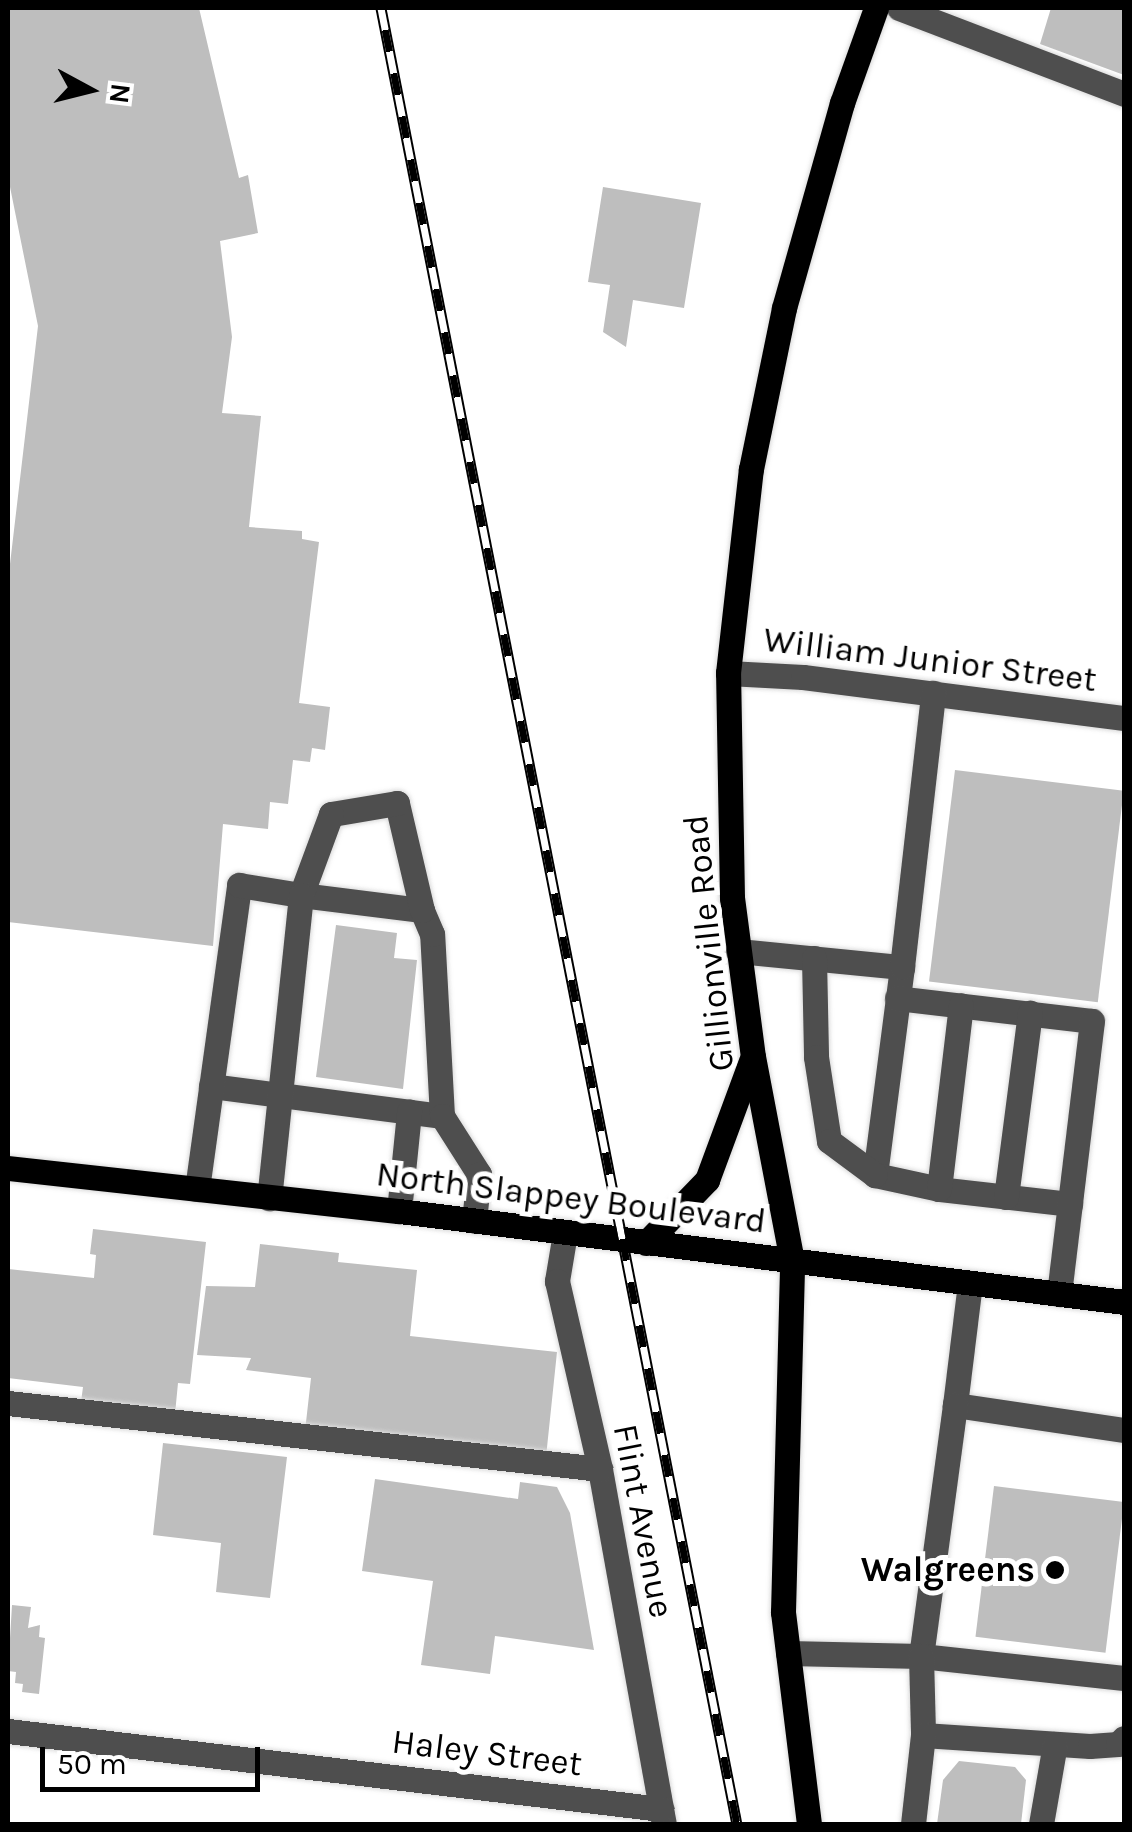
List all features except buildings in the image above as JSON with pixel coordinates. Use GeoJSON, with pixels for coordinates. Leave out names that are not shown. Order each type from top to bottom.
{"type":"FeatureCollection","features":[{"type":"Feature","properties":{"kind":"main road","name":"Gillionville Road"},"geometry":{"type":"LineString","coordinates":[[809,1824],[783,1612],[792,1261],[753,1057],[738,950],[729,847],[728,673],[751,469],[784,308],[842,102],[876,8]]}},
{"type":"Feature","properties":{"kind":"main road"},"geometry":{"type":"LineString","coordinates":[[646,1242],[707,1180],[753,1057]]}},
{"type":"Feature","properties":{"kind":"main road","name":"North Slappey Boulevard"},"geometry":{"type":"LineString","coordinates":[[8,1168],[1124,1302]]}},
{"type":"Feature","properties":{"kind":"street"},"geometry":{"type":"LineString","coordinates":[[898,8],[1124,94]]}},
{"type":"Feature","properties":{"kind":"street","name":"William Junior Street"},"geometry":{"type":"LineString","coordinates":[[728,673],[803,677],[1124,718]]}},
{"type":"Feature","properties":{"kind":"street"},"geometry":{"type":"LineString","coordinates":[[875,1175],[933,694]]}},
{"type":"Feature","properties":{"kind":"street"},"geometry":{"type":"LineString","coordinates":[[269,1198],[301,895],[331,814],[397,802],[422,910],[432,934],[442,1116],[479,1174],[474,1221]]}},
{"type":"Feature","properties":{"kind":"street"},"geometry":{"type":"LineString","coordinates":[[197,1189],[239,885],[422,910]]}},
{"type":"Feature","properties":{"kind":"street"},"geometry":{"type":"LineString","coordinates":[[738,950],[902,967]]}},
{"type":"Feature","properties":{"kind":"street"},"geometry":{"type":"LineString","coordinates":[[814,958],[816,1057],[829,1141],[875,1175],[938,1189],[1070,1204]]}},
{"type":"Feature","properties":{"kind":"street"},"geometry":{"type":"LineString","coordinates":[[898,998],[1092,1021],[1059,1294]]}},
{"type":"Feature","properties":{"kind":"street"},"geometry":{"type":"LineString","coordinates":[[938,1189],[961,1005]]}},
{"type":"Feature","properties":{"kind":"street"},"geometry":{"type":"LineString","coordinates":[[1006,1197],[1030,1014]]}},
{"type":"Feature","properties":{"kind":"street"},"geometry":{"type":"LineString","coordinates":[[212,1086],[442,1116]]}},
{"type":"Feature","properties":{"kind":"street"},"geometry":{"type":"LineString","coordinates":[[399,1212],[408,1112]]}},
{"type":"Feature","properties":{"kind":"street","name":"Flint Avenue"},"geometry":{"type":"LineString","coordinates":[[564,1232],[557,1281],[600,1469],[663,1817]]}},
{"type":"Feature","properties":{"kind":"street"},"geometry":{"type":"LineString","coordinates":[[913,1824],[923,1736],[921,1656],[970,1283]]}},
{"type":"Feature","properties":{"kind":"street"},"geometry":{"type":"LineString","coordinates":[[8,1403],[600,1469]]}},
{"type":"Feature","properties":{"kind":"street"},"geometry":{"type":"LineString","coordinates":[[955,1405],[1124,1430]]}},
{"type":"Feature","properties":{"kind":"street"},"geometry":{"type":"LineString","coordinates":[[788,1652],[921,1656],[1124,1678]]}},
{"type":"Feature","properties":{"kind":"street","name":"Haley Street"},"geometry":{"type":"LineString","coordinates":[[8,1731],[663,1817]]}},
{"type":"Feature","properties":{"kind":"street"},"geometry":{"type":"LineString","coordinates":[[923,1736],[1054,1744],[1118,1744],[1124,1738]]}},
{"type":"Feature","properties":{"kind":"street"},"geometry":{"type":"LineString","coordinates":[[1040,1824],[1054,1744]]}},
{"type":"Feature","properties":{"kind":"railway"},"geometry":{"type":"LineString","coordinates":[[381,8],[737,1824]]}},
{"type":"Feature","properties":{"kind":"place","name":"Walgreens"},"geometry":{"type":"Point","coordinates":[1055,1570]}}]}
